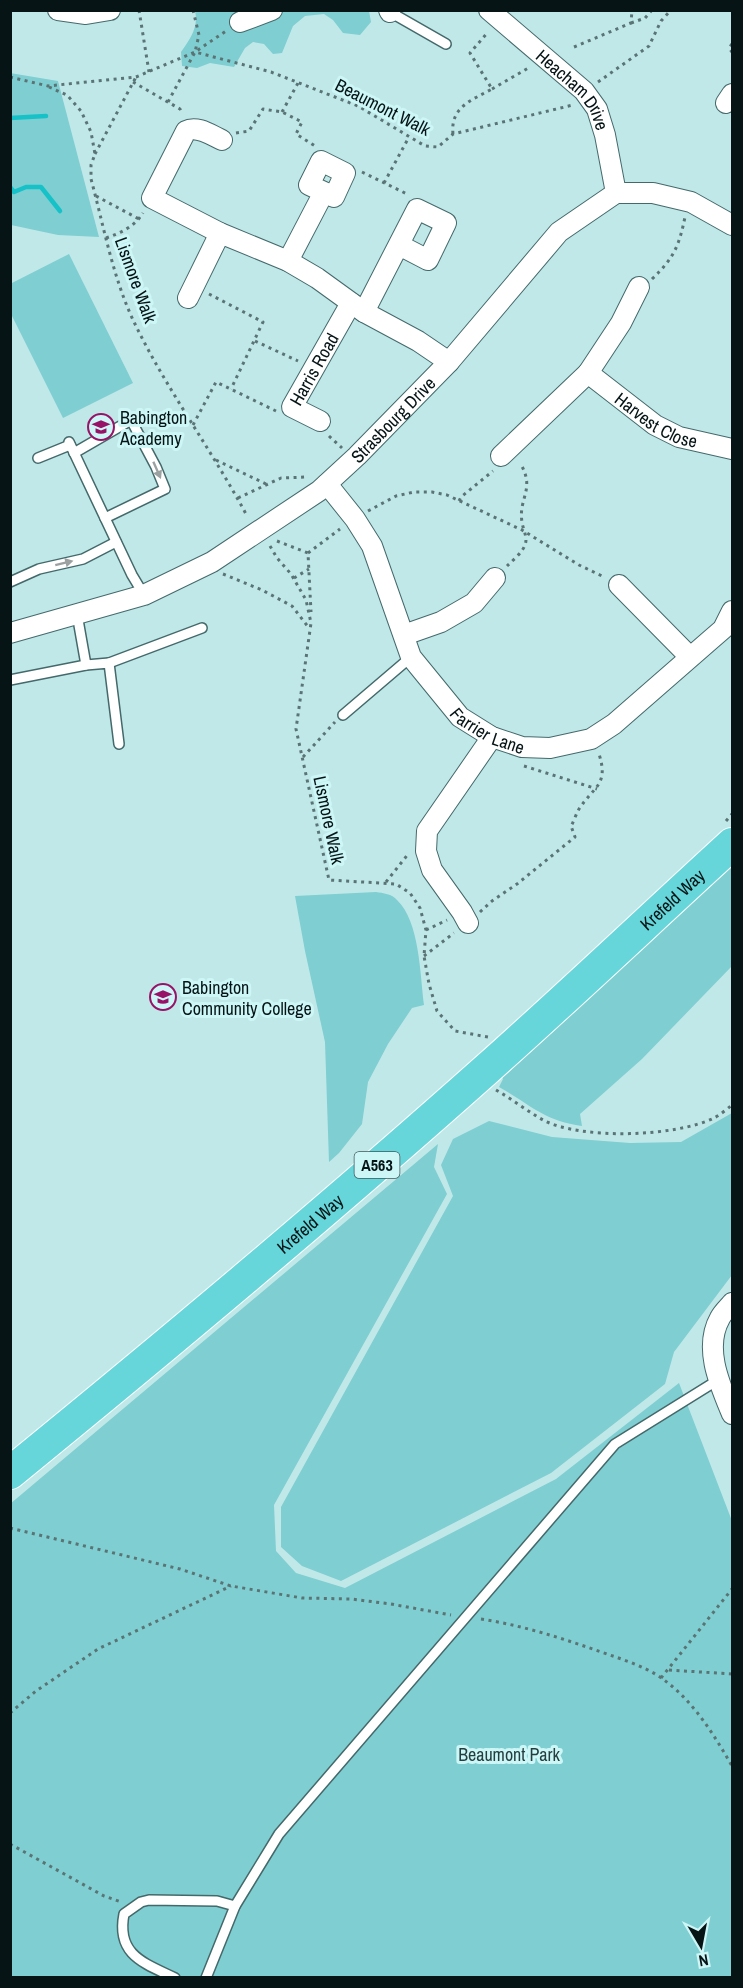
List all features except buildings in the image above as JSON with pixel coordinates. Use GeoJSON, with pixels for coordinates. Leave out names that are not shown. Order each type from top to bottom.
{"type":"FeatureCollection","features":[{"type":"Feature","properties":{"kind":"highway","name":"Krefeld Way"},"geometry":{"type":"LineString","coordinates":[[10,1473],[186,1330],[338,1200],[488,1068],[732,843]]}},
{"type":"Feature","properties":{"kind":"street"},"geometry":{"type":"LineString","coordinates":[[58,10],[86,14],[110,10]]}},
{"type":"Feature","properties":{"kind":"street"},"geometry":{"type":"LineString","coordinates":[[240,22],[272,10]]}},
{"type":"Feature","properties":{"kind":"street","name":"Heacham Drive"},"geometry":{"type":"LineString","coordinates":[[494,15],[585,91],[600,118],[616,193]]}},
{"type":"Feature","properties":{"kind":"street"},"geometry":{"type":"LineString","coordinates":[[222,140],[190,128],[183,135],[152,198],[220,233],[288,261],[317,278],[357,308],[418,341],[449,362]]}},
{"type":"Feature","properties":{"kind":"street"},"geometry":{"type":"LineString","coordinates":[[321,161],[345,173],[334,197],[309,185],[321,161]]}},
{"type":"Feature","properties":{"kind":"street"},"geometry":{"type":"LineString","coordinates":[[288,261],[324,192]]}},
{"type":"Feature","properties":{"kind":"street"},"geometry":{"type":"LineString","coordinates":[[616,193],[653,193],[691,202],[732,225]]}},
{"type":"Feature","properties":{"kind":"street","name":"Strasbourg Drive"},"geometry":{"type":"LineString","coordinates":[[10,633],[144,596],[204,566],[323,487],[357,456],[449,362],[559,232],[616,193]]}},
{"type":"Feature","properties":{"kind":"street"},"geometry":{"type":"LineString","coordinates":[[399,244],[428,260],[446,223],[417,209]]}},
{"type":"Feature","properties":{"kind":"street","name":"Harris Road"},"geometry":{"type":"LineString","coordinates":[[320,421],[292,407],[313,369],[399,244],[417,209]]}},
{"type":"Feature","properties":{"kind":"street"},"geometry":{"type":"LineString","coordinates":[[191,292],[220,233]]}},
{"type":"Feature","properties":{"kind":"street"},"geometry":{"type":"LineString","coordinates":[[502,462],[588,373],[621,323],[639,287]]}},
{"type":"Feature","properties":{"kind":"street","name":"Harvest Close"},"geometry":{"type":"LineString","coordinates":[[588,373],[655,425],[679,436],[732,449]]}},
{"type":"Feature","properties":{"kind":"street","name":"Farrier Lane"},"geometry":{"type":"LineString","coordinates":[[323,487],[355,519],[372,546],[411,657],[460,717],[492,737],[522,747],[550,748],[591,739],[614,724],[723,628],[732,611]]}},
{"type":"Feature","properties":{"kind":"street"},"geometry":{"type":"LineString","coordinates":[[404,635],[441,622],[474,603],[495,578]]}},
{"type":"Feature","properties":{"kind":"street"},"geometry":{"type":"LineString","coordinates":[[619,585],[690,657]]}},
{"type":"Feature","properties":{"kind":"street"},"geometry":{"type":"LineString","coordinates":[[465,918],[432,870],[426,851],[427,831],[492,737]]}},
{"type":"Feature","properties":{"kind":"street"},"geometry":{"type":"LineString","coordinates":[[732,1303],[720,1318],[715,1334],[714,1349],[718,1380],[732,1414]]}},
{"type":"Feature","properties":{"kind":"lane"},"geometry":{"type":"LineString","coordinates":[[390,11],[446,44]]}},
{"type":"Feature","properties":{"kind":"lane"},"geometry":{"type":"LineString","coordinates":[[38,458],[71,447],[131,420],[165,489],[105,518]]}},
{"type":"Feature","properties":{"kind":"lane"},"geometry":{"type":"LineString","coordinates":[[71,447],[144,596]]}},
{"type":"Feature","properties":{"kind":"lane"},"geometry":{"type":"LineString","coordinates":[[10,582],[39,569],[83,559],[116,542]]}},
{"type":"Feature","properties":{"kind":"lane"},"geometry":{"type":"LineString","coordinates":[[77,614],[86,665]]}},
{"type":"Feature","properties":{"kind":"lane"},"geometry":{"type":"LineString","coordinates":[[10,680],[86,665],[109,663],[202,628]]}},
{"type":"Feature","properties":{"kind":"lane"},"geometry":{"type":"LineString","coordinates":[[343,715],[411,657]]}},
{"type":"Feature","properties":{"kind":"lane"},"geometry":{"type":"LineString","coordinates":[[109,663],[119,744]]}},
{"type":"Feature","properties":{"kind":"lane"},"geometry":{"type":"LineString","coordinates":[[206,1977],[235,1906],[279,1834],[615,1444],[718,1380]]}},
{"type":"Feature","properties":{"kind":"lane"},"geometry":{"type":"LineString","coordinates":[[175,1977],[139,1960],[130,1951],[123,1940],[124,1914],[134,1906],[149,1900],[217,1901],[235,1906]]}},
{"type":"Feature","properties":{"kind":"path"},"geometry":{"type":"LineString","coordinates":[[139,10],[149,72]]}},
{"type":"Feature","properties":{"kind":"path"},"geometry":{"type":"LineString","coordinates":[[168,102],[195,52],[198,35],[193,10]]}},
{"type":"Feature","properties":{"kind":"path"},"geometry":{"type":"LineString","coordinates":[[632,10],[632,23]]}},
{"type":"Feature","properties":{"kind":"path"},"geometry":{"type":"LineString","coordinates":[[574,47],[645,18],[652,10]]}},
{"type":"Feature","properties":{"kind":"path","name":"Beaumont Walk"},"geometry":{"type":"LineString","coordinates":[[195,52],[271,72],[298,82],[358,106],[425,146],[438,147],[453,134],[573,105],[585,91],[649,46],[661,21],[671,10]]}},
{"type":"Feature","properties":{"kind":"path"},"geometry":{"type":"LineString","coordinates":[[492,89],[470,53],[494,15]]}},
{"type":"Feature","properties":{"kind":"path"},"geometry":{"type":"LineString","coordinates":[[10,77],[48,86],[136,77],[195,52],[240,22]]}},
{"type":"Feature","properties":{"kind":"path"},"geometry":{"type":"LineString","coordinates":[[732,44],[729,48],[732,52]]}},
{"type":"Feature","properties":{"kind":"path"},"geometry":{"type":"LineString","coordinates":[[453,134],[452,124],[462,106],[504,80],[534,65]]}},
{"type":"Feature","properties":{"kind":"path"},"geometry":{"type":"LineString","coordinates":[[95,154],[136,77]]}},
{"type":"Feature","properties":{"kind":"path"},"geometry":{"type":"LineString","coordinates":[[133,82],[180,109],[190,128]]}},
{"type":"Feature","properties":{"kind":"path"},"geometry":{"type":"LineString","coordinates":[[282,112],[298,82]]}},
{"type":"Feature","properties":{"kind":"path","name":"Lismore Walk"},"geometry":{"type":"LineString","coordinates":[[48,86],[67,95],[81,111],[91,132],[95,154],[91,165],[91,179],[115,274],[134,323],[246,514]]}},
{"type":"Feature","properties":{"kind":"path"},"geometry":{"type":"LineString","coordinates":[[222,140],[227,135],[249,131],[263,109],[282,112],[302,122],[296,134],[317,148],[321,161]]}},
{"type":"Feature","properties":{"kind":"path"},"geometry":{"type":"LineString","coordinates":[[384,183],[409,136]]}},
{"type":"Feature","properties":{"kind":"path"},"geometry":{"type":"LineString","coordinates":[[345,173],[353,167],[416,199],[417,209]]}},
{"type":"Feature","properties":{"kind":"path"},"geometry":{"type":"LineString","coordinates":[[96,196],[139,219]]}},
{"type":"Feature","properties":{"kind":"path"},"geometry":{"type":"LineString","coordinates":[[106,238],[122,232],[139,219],[152,198]]}},
{"type":"Feature","properties":{"kind":"path"},"geometry":{"type":"LineString","coordinates":[[639,287],[646,286],[670,260],[691,202]]}},
{"type":"Feature","properties":{"kind":"path"},"geometry":{"type":"LineString","coordinates":[[191,292],[263,322],[231,389]]}},
{"type":"Feature","properties":{"kind":"path"},"geometry":{"type":"LineString","coordinates":[[255,341],[313,369]]}},
{"type":"Feature","properties":{"kind":"path"},"geometry":{"type":"LineString","coordinates":[[193,425],[216,382],[284,415],[292,407]]}},
{"type":"Feature","properties":{"kind":"path"},"geometry":{"type":"LineString","coordinates":[[332,438],[343,448]]}},
{"type":"Feature","properties":{"kind":"path"},"geometry":{"type":"LineString","coordinates":[[215,459],[266,484]]}},
{"type":"Feature","properties":{"kind":"path"},"geometry":{"type":"LineString","coordinates":[[459,501],[502,462],[520,462],[527,481],[522,512],[525,547],[495,578]]}},
{"type":"Feature","properties":{"kind":"path"},"geometry":{"type":"LineString","coordinates":[[238,498],[281,478],[306,477],[323,487]]}},
{"type":"Feature","properties":{"kind":"path"},"geometry":{"type":"LineString","coordinates":[[308,553],[355,519],[396,496],[414,492],[432,492],[459,501],[525,532],[579,565],[619,585]]}},
{"type":"Feature","properties":{"kind":"path"},"geometry":{"type":"LineString","coordinates":[[263,527],[277,542],[308,553]]}},
{"type":"Feature","properties":{"kind":"path","name":"Lismore Walk"},"geometry":{"type":"LineString","coordinates":[[270,546],[294,578],[306,600],[311,622],[296,729],[329,880],[386,882],[396,884],[410,893],[420,908],[426,930],[424,956],[437,1011],[455,1031],[490,1038]]}},
{"type":"Feature","properties":{"kind":"path"},"geometry":{"type":"LineString","coordinates":[[308,553],[311,622]]}},
{"type":"Feature","properties":{"kind":"path"},"geometry":{"type":"LineString","coordinates":[[204,566],[262,590],[292,606],[310,630]]}},
{"type":"Feature","properties":{"kind":"path"},"geometry":{"type":"LineString","coordinates":[[294,578],[309,569]]}},
{"type":"Feature","properties":{"kind":"path"},"geometry":{"type":"LineString","coordinates":[[302,758],[343,715]]}},
{"type":"Feature","properties":{"kind":"path"},"geometry":{"type":"LineString","coordinates":[[424,956],[465,918],[518,884],[575,837],[571,826],[580,808],[597,789],[602,779],[602,763],[591,739]]}},
{"type":"Feature","properties":{"kind":"path"},"geometry":{"type":"LineString","coordinates":[[522,747],[520,764],[597,789]]}},
{"type":"Feature","properties":{"kind":"path"},"geometry":{"type":"LineString","coordinates":[[386,882],[427,831]]}},
{"type":"Feature","properties":{"kind":"path"},"geometry":{"type":"LineString","coordinates":[[426,930],[465,918]]}},
{"type":"Feature","properties":{"kind":"path"},"geometry":{"type":"LineString","coordinates":[[497,1083],[496,1090],[517,1101],[542,1120],[582,1131],[628,1134],[672,1131],[714,1118],[732,1105]]}},
{"type":"Feature","properties":{"kind":"path"},"geometry":{"type":"LineString","coordinates":[[10,1528],[180,1569],[231,1586],[302,1598],[351,1599],[391,1604],[439,1614],[515,1624],[549,1633],[646,1669],[661,1678],[687,1701],[711,1729],[732,1766]]}},
{"type":"Feature","properties":{"kind":"path"},"geometry":{"type":"LineString","coordinates":[[10,1713],[36,1691],[98,1649],[231,1586]]}},
{"type":"Feature","properties":{"kind":"path"},"geometry":{"type":"LineString","coordinates":[[661,1678],[732,1589]]}},
{"type":"Feature","properties":{"kind":"path"},"geometry":{"type":"LineString","coordinates":[[669,1670],[732,1674]]}},
{"type":"Feature","properties":{"kind":"path"},"geometry":{"type":"LineString","coordinates":[[10,1844],[104,1896],[134,1906]]}},
{"type":"Feature","properties":{"kind":"green space"},"geometry":{"type":"Polygon","coordinates":[[[195,11],[369,11],[371,22],[360,35],[343,33],[333,20],[324,14],[305,16],[293,26],[282,53],[273,54],[264,44],[253,42],[245,48],[234,67],[210,63],[197,68],[182,66],[181,52],[195,28],[195,11]]]}},
{"type":"Feature","properties":{"kind":"green space"},"geometry":{"type":"Polygon","coordinates":[[[10,73],[58,81],[99,237],[58,235],[11,225],[10,73]]]}},
{"type":"Feature","properties":{"kind":"green space"},"geometry":{"type":"Polygon","coordinates":[[[69,254],[133,383],[63,418],[11,314],[10,284],[69,254]]]}},
{"type":"Feature","properties":{"kind":"green space"},"geometry":{"type":"Polygon","coordinates":[[[732,854],[732,966],[642,1059],[580,1114],[582,1126],[547,1116],[499,1087],[503,1079],[497,1071],[732,854]]]}},
{"type":"Feature","properties":{"kind":"green space"},"geometry":{"type":"Polygon","coordinates":[[[376,892],[395,898],[405,910],[410,921],[418,950],[424,1005],[412,1008],[388,1044],[368,1082],[362,1124],[329,1162],[325,1042],[295,896],[376,892]]]}},
{"type":"Feature","properties":{"kind":"green space"},"geometry":{"type":"Polygon","coordinates":[[[732,1113],[732,1275],[674,1352],[665,1384],[551,1473],[341,1581],[302,1566],[281,1547],[281,1507],[453,1196],[441,1165],[453,1139],[489,1121],[552,1137],[630,1143],[681,1142],[732,1113]]]}},
{"type":"Feature","properties":{"kind":"green space","name":"Beaumont Park"},"geometry":{"type":"Polygon","coordinates":[[[438,1144],[434,1167],[447,1194],[274,1505],[276,1551],[296,1573],[345,1588],[556,1479],[679,1383],[732,1521],[732,1977],[11,1977],[10,1504],[438,1144]]]}},
{"type":"Feature","properties":{"kind":"waterway"},"geometry":{"type":"LineString","coordinates":[[10,118],[46,116]]}},
{"type":"Feature","properties":{"kind":"waterway"},"geometry":{"type":"LineString","coordinates":[[10,187],[14,192],[26,187],[41,187],[60,211]]}},
{"type":"Feature","properties":{"kind":"place","name":"Babington Academy"},"geometry":{"type":"Point","coordinates":[101,427]}},
{"type":"Feature","properties":{"kind":"place","name":"Babington Community College"},"geometry":{"type":"Point","coordinates":[163,997]}}]}
